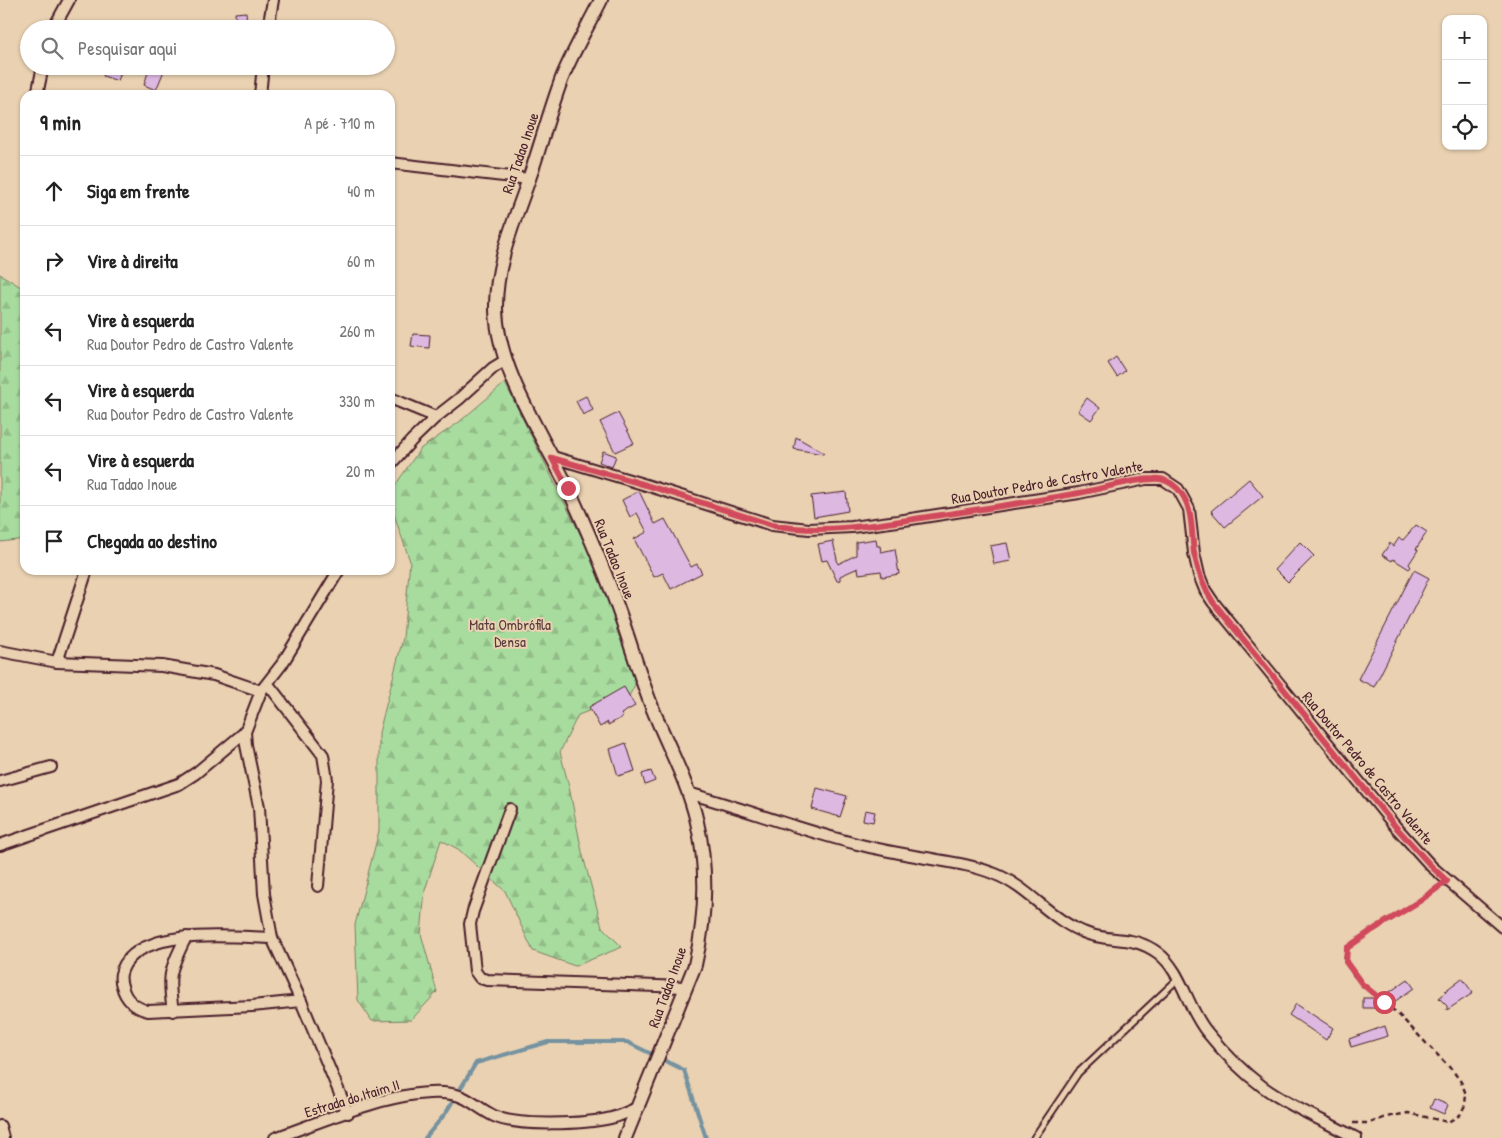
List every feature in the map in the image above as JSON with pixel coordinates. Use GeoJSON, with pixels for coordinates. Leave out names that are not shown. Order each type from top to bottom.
{"type":"FeatureCollection","features":[{"type":"Feature","properties":{"kind":"street"},"geometry":{"type":"LineString","coordinates":[[58,20],[69,0]]}},
{"type":"Feature","properties":{"kind":"street"},"geometry":{"type":"LineString","coordinates":[[270,20],[273,0]]}},
{"type":"Feature","properties":{"kind":"street","name":"Rua Tadao Inoue"},"geometry":{"type":"LineString","coordinates":[[601,0],[562,79],[501,258],[496,292],[498,332],[506,360],[603,568],[652,707],[688,793],[697,822],[705,866],[704,913],[701,940],[695,964],[625,1138]]}},
{"type":"Feature","properties":{"kind":"street"},"geometry":{"type":"LineString","coordinates":[[38,90],[41,75]]}},
{"type":"Feature","properties":{"kind":"street"},"geometry":{"type":"LineString","coordinates":[[261,90],[262,75]]}},
{"type":"Feature","properties":{"kind":"street"},"geometry":{"type":"LineString","coordinates":[[395,164],[529,179]]}},
{"type":"Feature","properties":{"kind":"street"},"geometry":{"type":"LineString","coordinates":[[395,459],[436,416],[464,395],[493,368],[506,360]]}},
{"type":"Feature","properties":{"kind":"street"},"geometry":{"type":"LineString","coordinates":[[395,400],[436,416]]}},
{"type":"Feature","properties":{"kind":"street","name":"Rua Doutor Pedro de Castro Valente"},"geometry":{"type":"LineString","coordinates":[[552,458],[646,485],[772,525],[791,529],[852,527],[898,521],[1070,495],[1146,479],[1163,479],[1178,489],[1189,509],[1194,553],[1199,575],[1205,590],[1213,602],[1395,826],[1432,867],[1502,927]]}},
{"type":"Feature","properties":{"kind":"street"},"geometry":{"type":"LineString","coordinates":[[58,662],[85,575]]}},
{"type":"Feature","properties":{"kind":"street"},"geometry":{"type":"LineString","coordinates":[[0,846],[179,784],[196,773],[245,732],[264,688],[317,609],[336,575]]}},
{"type":"Feature","properties":{"kind":"street"},"geometry":{"type":"LineString","coordinates":[[0,651],[58,662],[162,666],[214,675],[264,688],[323,755],[327,780],[318,886]]}},
{"type":"Feature","properties":{"kind":"street"},"geometry":{"type":"LineString","coordinates":[[245,732],[259,807],[264,894],[272,938],[301,1000],[348,1112]]}},
{"type":"Feature","properties":{"kind":"street"},"geometry":{"type":"LineString","coordinates":[[0,781],[51,767]]}},
{"type":"Feature","properties":{"kind":"street"},"geometry":{"type":"LineString","coordinates":[[688,793],[835,838],[898,853],[968,866],[996,874],[1011,882],[1049,912],[1083,932],[1095,936],[1131,940],[1147,947],[1171,966],[1191,1008],[1207,1032],[1249,1075],[1284,1100],[1356,1138]]}},
{"type":"Feature","properties":{"kind":"street"},"geometry":{"type":"LineString","coordinates":[[510,809],[470,924],[475,971],[480,978],[487,980],[685,987]]}},
{"type":"Feature","properties":{"kind":"street"},"geometry":{"type":"LineString","coordinates":[[272,938],[186,937],[164,940],[146,947],[130,958],[120,974],[124,993],[139,1009],[148,1011],[252,1006],[301,1000]]}},
{"type":"Feature","properties":{"kind":"street"},"geometry":{"type":"LineString","coordinates":[[173,1011],[169,987],[171,968],[186,937]]}},
{"type":"Feature","properties":{"kind":"street","name":"Estrada do Itaim II"},"geometry":{"type":"LineString","coordinates":[[275,1138],[379,1102],[429,1093],[452,1093],[465,1097],[495,1117],[520,1122],[570,1122],[612,1118],[639,1107]]}},
{"type":"Feature","properties":{"kind":"street"},"geometry":{"type":"LineString","coordinates":[[0,1126],[1,1138]]}},
{"type":"Feature","properties":{"kind":"lane"},"geometry":{"type":"LineString","coordinates":[[1034,1138],[1078,1073],[1178,979]]}},
{"type":"Feature","properties":{"kind":"path"},"geometry":{"type":"LineString","coordinates":[[1349,1122],[1370,1123],[1392,1115],[1408,1112],[1445,1123],[1457,1118],[1463,1110],[1466,1094],[1461,1082],[1453,1071],[1410,1026],[1362,984],[1344,959],[1347,948],[1354,942],[1418,902],[1447,881]]}},
{"type":"Feature","properties":{"kind":"green space"},"geometry":{"type":"Polygon","coordinates":[[[0,274],[20,286],[20,540],[0,542],[0,274]]]}},
{"type":"Feature","properties":{"kind":"green space","name":"Mata Ombrófila Densa"},"geometry":{"type":"Polygon","coordinates":[[[505,383],[615,604],[617,632],[639,677],[629,696],[578,715],[560,752],[582,852],[602,927],[622,947],[575,966],[533,951],[505,891],[458,849],[441,840],[425,890],[421,934],[437,992],[411,1020],[372,1021],[358,1000],[355,925],[379,831],[379,733],[403,638],[410,561],[395,518],[395,486],[420,449],[458,423],[505,383]]]}},
{"type":"Feature","properties":{"kind":"building"},"geometry":{"type":"Polygon","coordinates":[[[246,12],[247,20],[236,20],[235,13],[246,12]]]}},
{"type":"Feature","properties":{"kind":"building"},"geometry":{"type":"Polygon","coordinates":[[[103,75],[120,75],[118,81],[103,75]]]}},
{"type":"Feature","properties":{"kind":"building"},"geometry":{"type":"Polygon","coordinates":[[[147,75],[162,75],[156,90],[144,85],[147,75]]]}},
{"type":"Feature","properties":{"kind":"building"},"geometry":{"type":"Polygon","coordinates":[[[413,334],[430,335],[429,348],[411,346],[413,334]]]}},
{"type":"Feature","properties":{"kind":"building"},"geometry":{"type":"Polygon","coordinates":[[[1116,357],[1125,371],[1117,377],[1108,363],[1116,357]]]}},
{"type":"Feature","properties":{"kind":"building"},"geometry":{"type":"Polygon","coordinates":[[[586,396],[593,410],[583,415],[576,401],[586,396]]]}},
{"type":"Feature","properties":{"kind":"building"},"geometry":{"type":"Polygon","coordinates":[[[1087,398],[1100,408],[1091,420],[1078,411],[1087,398]]]}},
{"type":"Feature","properties":{"kind":"building"},"geometry":{"type":"Polygon","coordinates":[[[618,413],[634,443],[615,452],[600,422],[618,413]]]}},
{"type":"Feature","properties":{"kind":"building"},"geometry":{"type":"Polygon","coordinates":[[[796,437],[824,453],[794,449],[796,437]]]}},
{"type":"Feature","properties":{"kind":"building"},"geometry":{"type":"Polygon","coordinates":[[[603,451],[616,456],[612,467],[599,462],[603,451]]]}},
{"type":"Feature","properties":{"kind":"building"},"geometry":{"type":"Polygon","coordinates":[[[1249,479],[1263,496],[1225,527],[1211,511],[1249,479]]]}},
{"type":"Feature","properties":{"kind":"building"},"geometry":{"type":"Polygon","coordinates":[[[639,491],[655,524],[665,519],[691,567],[697,564],[702,573],[671,589],[663,573],[654,577],[634,539],[647,532],[637,513],[630,517],[622,500],[639,491]]]}},
{"type":"Feature","properties":{"kind":"building"},"geometry":{"type":"Polygon","coordinates":[[[846,492],[848,511],[814,517],[811,496],[846,492]]]}},
{"type":"Feature","properties":{"kind":"building"},"geometry":{"type":"Polygon","coordinates":[[[1416,525],[1427,532],[1416,549],[1418,550],[1409,564],[1411,567],[1409,569],[1393,559],[1392,561],[1382,555],[1390,543],[1393,547],[1399,538],[1403,540],[1416,525]]]}},
{"type":"Feature","properties":{"kind":"building"},"geometry":{"type":"Polygon","coordinates":[[[876,539],[877,546],[880,546],[881,552],[895,549],[899,574],[882,577],[881,571],[859,574],[858,568],[840,576],[840,580],[837,581],[827,560],[822,561],[818,544],[833,541],[838,564],[856,555],[856,542],[876,539]]]}},
{"type":"Feature","properties":{"kind":"building"},"geometry":{"type":"Polygon","coordinates":[[[1300,542],[1314,556],[1288,582],[1275,569],[1300,542]]]}},
{"type":"Feature","properties":{"kind":"building"},"geometry":{"type":"Polygon","coordinates":[[[1007,543],[1011,561],[994,564],[990,546],[1007,543]]]}},
{"type":"Feature","properties":{"kind":"building"},"geometry":{"type":"Polygon","coordinates":[[[1414,570],[1429,578],[1374,687],[1358,679],[1414,570]]]}},
{"type":"Feature","properties":{"kind":"building"},"geometry":{"type":"Polygon","coordinates":[[[624,687],[635,706],[621,714],[623,717],[600,727],[589,707],[624,687]]]}},
{"type":"Feature","properties":{"kind":"building"},"geometry":{"type":"Polygon","coordinates":[[[626,743],[635,771],[618,776],[610,749],[626,743]]]}},
{"type":"Feature","properties":{"kind":"building"},"geometry":{"type":"Polygon","coordinates":[[[651,771],[655,781],[645,785],[642,774],[651,771]]]}},
{"type":"Feature","properties":{"kind":"building"},"geometry":{"type":"Polygon","coordinates":[[[817,788],[847,796],[840,817],[812,809],[817,788]]]}},
{"type":"Feature","properties":{"kind":"building"},"geometry":{"type":"Polygon","coordinates":[[[865,810],[875,812],[873,822],[863,820],[865,810]]]}},
{"type":"Feature","properties":{"kind":"building"},"geometry":{"type":"Polygon","coordinates":[[[1462,978],[1473,993],[1447,1010],[1447,1006],[1439,998],[1462,978]]]}},
{"type":"Feature","properties":{"kind":"building"},"geometry":{"type":"Polygon","coordinates":[[[1408,979],[1414,988],[1394,1002],[1387,994],[1408,979]]]}},
{"type":"Feature","properties":{"kind":"building"},"geometry":{"type":"Polygon","coordinates":[[[1363,998],[1376,998],[1376,1008],[1363,1008],[1363,998]]]}},
{"type":"Feature","properties":{"kind":"building"},"geometry":{"type":"Polygon","coordinates":[[[1296,1004],[1333,1028],[1326,1040],[1289,1015],[1296,1004]]]}},
{"type":"Feature","properties":{"kind":"building"},"geometry":{"type":"Polygon","coordinates":[[[1385,1026],[1388,1036],[1351,1047],[1349,1039],[1385,1026]]]}},
{"type":"Feature","properties":{"kind":"building"},"geometry":{"type":"Polygon","coordinates":[[[1434,1099],[1448,1105],[1444,1114],[1430,1108],[1434,1099]]]}},
{"type":"Feature","properties":{"kind":"waterway"},"geometry":{"type":"LineString","coordinates":[[425,1138],[445,1114],[476,1063],[548,1042],[627,1042],[684,1070],[706,1138]]}},
{"type":"Feature","properties":{"kind":"route"},"geometry":{"type":"LineString","coordinates":[[568,488],[552,458],[646,485],[772,525],[791,529],[827,529],[1009,505],[1146,479],[1163,479],[1171,483],[1178,489],[1189,509],[1194,553],[1199,575],[1205,590],[1213,602],[1395,826],[1447,881],[1347,948],[1344,959],[1354,975],[1384,1002]]}}]}
